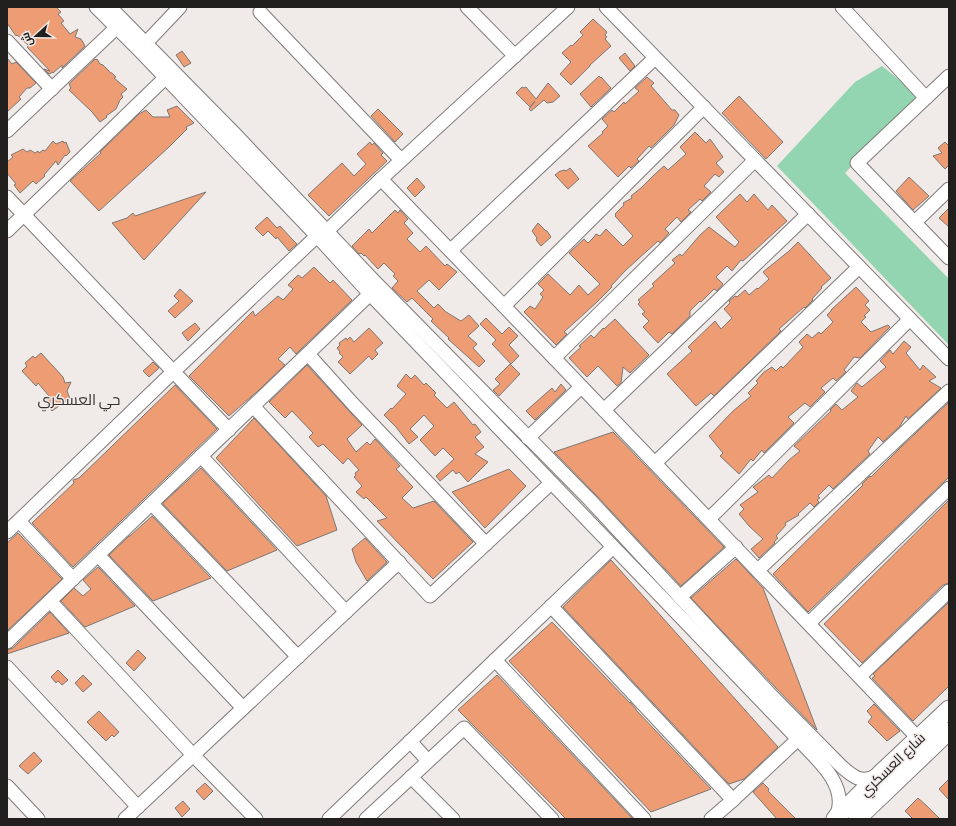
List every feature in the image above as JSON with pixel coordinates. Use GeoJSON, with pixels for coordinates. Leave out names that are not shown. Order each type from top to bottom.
{"type":"FeatureCollection","features":[{"type":"Feature","properties":{"kind":"main road","name":"شارع العسكري"},"geometry":{"type":"LineString","coordinates":[[834,819],[949,709]]}},
{"type":"Feature","properties":{"kind":"main road","name":"شارع العسكري"},"geometry":{"type":"LineString","coordinates":[[857,819],[949,731]]}},
{"type":"Feature","properties":{"kind":"street"},"geometry":{"type":"LineString","coordinates":[[96,7],[322,234],[374,281],[590,500],[769,693],[836,770],[836,786],[839,799],[838,810],[834,819]]}},
{"type":"Feature","properties":{"kind":"street"},"geometry":{"type":"LineString","coordinates":[[110,7],[235,134],[322,234],[370,294],[798,740],[836,770],[853,777],[863,780],[873,778],[882,772]]}},
{"type":"Feature","properties":{"kind":"street"},"geometry":{"type":"LineString","coordinates":[[145,44],[180,7]]}},
{"type":"Feature","properties":{"kind":"street"},"geometry":{"type":"LineString","coordinates":[[467,7],[515,56]]}},
{"type":"Feature","properties":{"kind":"street"},"geometry":{"type":"LineString","coordinates":[[7,532],[173,372],[568,7]]}},
{"type":"Feature","properties":{"kind":"street"},"geometry":{"type":"LineString","coordinates":[[606,7],[949,359]]}},
{"type":"Feature","properties":{"kind":"street"},"geometry":{"type":"LineString","coordinates":[[842,7],[926,98]]}},
{"type":"Feature","properties":{"kind":"street"},"geometry":{"type":"LineString","coordinates":[[260,12],[401,160]]}},
{"type":"Feature","properties":{"kind":"street"},"geometry":{"type":"LineString","coordinates":[[7,131],[116,28]]}},
{"type":"Feature","properties":{"kind":"street"},"geometry":{"type":"LineString","coordinates":[[7,41],[52,89]]}},
{"type":"Feature","properties":{"kind":"street"},"geometry":{"type":"LineString","coordinates":[[451,250],[655,58]]}},
{"type":"Feature","properties":{"kind":"street"},"geometry":{"type":"LineString","coordinates":[[949,76],[856,163],[949,258]]}},
{"type":"Feature","properties":{"kind":"street"},"geometry":{"type":"LineString","coordinates":[[7,230],[165,78]]}},
{"type":"Feature","properties":{"kind":"street"},"geometry":{"type":"LineString","coordinates":[[504,306],[704,107]]}},
{"type":"Feature","properties":{"kind":"street"},"geometry":{"type":"LineString","coordinates":[[554,358],[755,160]]}},
{"type":"Feature","properties":{"kind":"street"},"geometry":{"type":"LineString","coordinates":[[381,179],[582,386],[918,738]]}},
{"type":"Feature","properties":{"kind":"street"},"geometry":{"type":"LineString","coordinates":[[914,222],[949,189]]}},
{"type":"Feature","properties":{"kind":"street"},"geometry":{"type":"LineString","coordinates":[[7,197],[229,430]]}},
{"type":"Feature","properties":{"kind":"street"},"geometry":{"type":"LineString","coordinates":[[604,410],[808,214]]}},
{"type":"Feature","properties":{"kind":"street"},"geometry":{"type":"LineString","coordinates":[[655,463],[859,267]]}},
{"type":"Feature","properties":{"kind":"street"},"geometry":{"type":"LineString","coordinates":[[7,642],[370,294]]}},
{"type":"Feature","properties":{"kind":"street"},"geometry":{"type":"LineString","coordinates":[[708,519],[910,319]]}},
{"type":"Feature","properties":{"kind":"street"},"geometry":{"type":"LineString","coordinates":[[308,354],[353,404],[486,544]]}},
{"type":"Feature","properties":{"kind":"street"},"geometry":{"type":"LineString","coordinates":[[528,438],[582,386]]}},
{"type":"Feature","properties":{"kind":"street"},"geometry":{"type":"LineString","coordinates":[[758,570],[949,391]]}},
{"type":"Feature","properties":{"kind":"street"},"geometry":{"type":"LineString","coordinates":[[479,407],[485,406],[489,401],[489,398]]}},
{"type":"Feature","properties":{"kind":"street"},"geometry":{"type":"LineString","coordinates":[[253,406],[430,596],[551,483]]}},
{"type":"Feature","properties":{"kind":"street"},"geometry":{"type":"LineString","coordinates":[[495,425],[495,421],[499,416],[506,416]]}},
{"type":"Feature","properties":{"kind":"street"},"geometry":{"type":"LineString","coordinates":[[201,456],[346,612]]}},
{"type":"Feature","properties":{"kind":"street"},"geometry":{"type":"LineString","coordinates":[[809,623],[949,488]]}},
{"type":"Feature","properties":{"kind":"street"},"geometry":{"type":"LineString","coordinates":[[152,504],[298,657]]}},
{"type":"Feature","properties":{"kind":"street"},"geometry":{"type":"LineString","coordinates":[[19,521],[73,579]]}},
{"type":"Feature","properties":{"kind":"street"},"geometry":{"type":"LineString","coordinates":[[329,819],[613,547]]}},
{"type":"Feature","properties":{"kind":"street"},"geometry":{"type":"LineString","coordinates":[[680,598],[736,547]]}},
{"type":"Feature","properties":{"kind":"street"},"geometry":{"type":"LineString","coordinates":[[98,555],[243,708]]}},
{"type":"Feature","properties":{"kind":"street"},"geometry":{"type":"LineString","coordinates":[[125,819],[399,562]]}},
{"type":"Feature","properties":{"kind":"street"},"geometry":{"type":"LineString","coordinates":[[860,676],[949,591]]}},
{"type":"Feature","properties":{"kind":"street"},"geometry":{"type":"LineString","coordinates":[[50,601],[193,755],[256,819]]}},
{"type":"Feature","properties":{"kind":"street"},"geometry":{"type":"LineString","coordinates":[[551,606],[733,800]]}},
{"type":"Feature","properties":{"kind":"street"},"geometry":{"type":"LineString","coordinates":[[495,660],[644,819]]}},
{"type":"Feature","properties":{"kind":"street"},"geometry":{"type":"LineString","coordinates":[[7,667],[138,806]]}},
{"type":"Feature","properties":{"kind":"street"},"geometry":{"type":"LineString","coordinates":[[366,819],[464,728],[552,819]]}},
{"type":"Feature","properties":{"kind":"street"},"geometry":{"type":"LineString","coordinates":[[711,819],[798,740]]}},
{"type":"Feature","properties":{"kind":"street"},"geometry":{"type":"LineString","coordinates":[[410,741],[428,761]]}},
{"type":"Feature","properties":{"kind":"street"},"geometry":{"type":"LineString","coordinates":[[411,777],[453,819]]}},
{"type":"Feature","properties":{"kind":"street"},"geometry":{"type":"LineString","coordinates":[[7,786],[38,819]]}},
{"type":"Feature","properties":{"kind":"green space"},"geometry":{"type":"Polygon","coordinates":[[[882,66],[921,97],[845,173],[949,279],[949,345],[777,166],[855,82],[882,66]]]}},
{"type":"Feature","properties":{"kind":"building"},"geometry":{"type":"Polygon","coordinates":[[[7,7],[56,7],[61,12],[58,14],[64,21],[61,23],[70,34],[78,29],[75,37],[81,39],[85,46],[62,68],[62,65],[53,73],[49,74],[44,69],[50,71],[27,47],[29,46],[17,35],[16,36],[7,23],[7,7]]]}},
{"type":"Feature","properties":{"kind":"building"},"geometry":{"type":"Polygon","coordinates":[[[593,19],[607,32],[605,35],[607,37],[605,39],[611,46],[571,85],[560,74],[571,62],[562,53],[583,35],[580,32],[593,19]]]}},
{"type":"Feature","properties":{"kind":"building"},"geometry":{"type":"Polygon","coordinates":[[[182,51],[191,63],[184,67],[176,55],[182,51]]]}},
{"type":"Feature","properties":{"kind":"building"},"geometry":{"type":"Polygon","coordinates":[[[625,53],[635,66],[630,71],[619,58],[625,53]]]}},
{"type":"Feature","properties":{"kind":"building"},"geometry":{"type":"Polygon","coordinates":[[[7,58],[12,64],[16,62],[36,83],[30,88],[27,88],[19,97],[21,99],[7,112],[7,58]]]}},
{"type":"Feature","properties":{"kind":"building"},"geometry":{"type":"Polygon","coordinates":[[[95,59],[97,59],[100,64],[112,73],[116,77],[114,78],[127,89],[121,94],[123,97],[116,109],[100,122],[92,112],[69,90],[71,88],[69,84],[95,59]]]}},
{"type":"Feature","properties":{"kind":"building"},"geometry":{"type":"Polygon","coordinates":[[[599,76],[611,88],[591,107],[580,94],[599,76]]]}},
{"type":"Feature","properties":{"kind":"building"},"geometry":{"type":"Polygon","coordinates":[[[647,77],[654,83],[651,86],[672,110],[675,110],[679,115],[674,125],[651,148],[649,146],[637,159],[639,161],[631,168],[629,166],[618,177],[588,146],[603,133],[602,132],[608,126],[602,119],[612,110],[614,112],[624,102],[625,104],[639,91],[635,88],[647,77]]]}},
{"type":"Feature","properties":{"kind":"building"},"geometry":{"type":"Polygon","coordinates":[[[548,83],[560,96],[553,102],[547,103],[544,100],[531,111],[529,109],[535,101],[530,107],[516,93],[522,87],[526,87],[536,99],[548,83]]]}},
{"type":"Feature","properties":{"kind":"building"},"geometry":{"type":"Polygon","coordinates":[[[739,96],[783,142],[766,159],[722,113],[739,96]]]}},
{"type":"Feature","properties":{"kind":"building"},"geometry":{"type":"Polygon","coordinates":[[[177,106],[194,123],[186,127],[187,129],[169,147],[99,211],[70,181],[101,153],[100,152],[139,114],[146,110],[153,117],[170,117],[167,110],[177,106]]]}},
{"type":"Feature","properties":{"kind":"building"},"geometry":{"type":"Polygon","coordinates":[[[378,109],[403,134],[395,142],[371,116],[378,109]]]}},
{"type":"Feature","properties":{"kind":"building"},"geometry":{"type":"Polygon","coordinates":[[[695,132],[706,143],[710,139],[723,157],[716,163],[724,172],[719,177],[715,174],[704,186],[711,192],[702,201],[700,199],[688,210],[691,212],[681,222],[677,217],[665,229],[669,233],[660,243],[658,241],[626,270],[596,303],[564,332],[567,334],[556,345],[524,312],[530,306],[535,309],[543,297],[540,294],[544,290],[538,284],[548,274],[570,295],[579,285],[588,295],[600,284],[569,253],[584,239],[588,243],[596,234],[600,236],[606,229],[623,246],[633,236],[615,216],[615,214],[624,205],[623,203],[632,198],[631,196],[664,166],[668,170],[686,154],[680,147],[695,132]]]}},
{"type":"Feature","properties":{"kind":"building"},"geometry":{"type":"Polygon","coordinates":[[[53,141],[56,144],[63,141],[64,143],[66,142],[70,152],[66,156],[65,155],[58,165],[56,161],[44,175],[45,176],[36,184],[33,181],[20,193],[14,185],[16,184],[7,173],[7,162],[13,157],[11,155],[23,149],[27,152],[30,150],[35,153],[38,151],[39,153],[43,150],[45,151],[53,141]]]}},
{"type":"Feature","properties":{"kind":"building"},"geometry":{"type":"Polygon","coordinates":[[[370,142],[372,145],[374,143],[383,153],[381,155],[387,161],[329,216],[308,195],[342,163],[354,176],[366,164],[357,154],[370,142]]]}},
{"type":"Feature","properties":{"kind":"building"},"geometry":{"type":"Polygon","coordinates":[[[945,142],[949,146],[949,165],[945,169],[933,156],[942,153],[938,148],[945,142]]]}},
{"type":"Feature","properties":{"kind":"building"},"geometry":{"type":"Polygon","coordinates":[[[570,168],[579,179],[568,189],[555,175],[560,171],[566,171],[570,168]]]}},
{"type":"Feature","properties":{"kind":"building"},"geometry":{"type":"Polygon","coordinates":[[[909,177],[929,196],[913,210],[896,191],[909,177]]]}},
{"type":"Feature","properties":{"kind":"building"},"geometry":{"type":"Polygon","coordinates":[[[417,178],[425,187],[415,197],[407,188],[417,178]]]}},
{"type":"Feature","properties":{"kind":"building"},"geometry":{"type":"Polygon","coordinates":[[[206,192],[144,260],[112,223],[127,218],[133,213],[135,216],[206,192]]]}},
{"type":"Feature","properties":{"kind":"building"},"geometry":{"type":"Polygon","coordinates":[[[740,194],[747,202],[754,194],[768,210],[772,205],[787,221],[743,261],[741,260],[732,271],[727,266],[716,277],[723,284],[717,291],[714,289],[701,302],[700,301],[690,311],[690,316],[672,334],[669,332],[658,343],[643,327],[649,321],[642,314],[645,312],[638,304],[640,302],[638,300],[654,286],[652,284],[675,263],[672,260],[680,254],[682,256],[709,227],[735,247],[739,242],[716,217],[740,194]]]}},
{"type":"Feature","properties":{"kind":"building"},"geometry":{"type":"Polygon","coordinates":[[[949,208],[949,227],[939,218],[949,208]]]}},
{"type":"Feature","properties":{"kind":"building"},"geometry":{"type":"Polygon","coordinates":[[[395,210],[398,213],[400,210],[408,219],[404,223],[413,233],[407,239],[420,252],[426,246],[445,266],[447,264],[457,272],[439,290],[429,280],[417,291],[434,308],[438,304],[446,312],[461,321],[469,315],[479,326],[468,336],[477,344],[473,348],[485,361],[479,367],[448,339],[449,338],[431,321],[433,319],[412,298],[407,302],[392,288],[398,281],[393,276],[395,274],[384,263],[378,269],[365,255],[364,256],[361,253],[359,254],[352,246],[369,229],[372,233],[395,210]]]}},
{"type":"Feature","properties":{"kind":"building"},"geometry":{"type":"Polygon","coordinates":[[[267,217],[277,228],[280,226],[297,244],[289,251],[277,237],[276,239],[268,231],[263,236],[255,228],[267,217]]]}},
{"type":"Feature","properties":{"kind":"building"},"geometry":{"type":"Polygon","coordinates":[[[538,223],[551,237],[541,246],[536,240],[537,238],[532,231],[538,223]]]}},
{"type":"Feature","properties":{"kind":"building"},"geometry":{"type":"Polygon","coordinates":[[[798,242],[831,278],[821,287],[822,288],[812,299],[813,300],[779,329],[781,331],[714,396],[711,393],[696,406],[667,374],[692,351],[688,347],[715,321],[721,329],[732,318],[724,309],[730,303],[729,301],[735,296],[737,297],[745,290],[749,295],[757,288],[758,289],[769,279],[763,272],[798,242]]]}},
{"type":"Feature","properties":{"kind":"building"},"geometry":{"type":"Polygon","coordinates":[[[314,267],[330,283],[333,280],[352,300],[296,354],[290,347],[278,359],[285,365],[229,416],[189,376],[253,311],[255,316],[278,296],[283,300],[293,289],[288,285],[298,275],[302,278],[314,267]]]}},
{"type":"Feature","properties":{"kind":"building"},"geometry":{"type":"Polygon","coordinates":[[[856,287],[869,301],[865,305],[870,310],[861,322],[871,332],[888,325],[890,327],[860,358],[854,357],[844,370],[846,372],[836,381],[833,378],[821,388],[825,392],[810,407],[805,403],[788,417],[794,423],[764,453],[762,450],[753,461],[751,459],[739,474],[720,456],[723,453],[709,436],[733,411],[751,396],[748,393],[758,383],[756,381],[764,372],[772,367],[776,371],[781,366],[783,368],[803,347],[799,342],[807,334],[812,338],[819,332],[821,334],[833,322],[827,315],[856,287]]]}},
{"type":"Feature","properties":{"kind":"building"},"geometry":{"type":"Polygon","coordinates":[[[180,289],[193,301],[175,318],[168,311],[179,301],[174,296],[180,289]]]}},
{"type":"Feature","properties":{"kind":"building"},"geometry":{"type":"Polygon","coordinates":[[[486,318],[502,334],[509,327],[518,336],[509,345],[519,356],[511,364],[492,344],[496,340],[480,324],[486,318]]]}},
{"type":"Feature","properties":{"kind":"building"},"geometry":{"type":"Polygon","coordinates":[[[615,319],[649,355],[630,373],[623,367],[621,383],[617,386],[598,366],[587,377],[569,358],[591,335],[594,338],[603,328],[604,329],[615,319]]]}},
{"type":"Feature","properties":{"kind":"building"},"geometry":{"type":"Polygon","coordinates":[[[195,323],[200,329],[188,341],[182,333],[195,323]]]}},
{"type":"Feature","properties":{"kind":"building"},"geometry":{"type":"Polygon","coordinates":[[[369,328],[383,343],[375,350],[378,354],[372,360],[369,356],[350,374],[338,362],[343,357],[337,348],[340,345],[339,343],[350,337],[354,342],[369,328]]]}},
{"type":"Feature","properties":{"kind":"building"},"geometry":{"type":"Polygon","coordinates":[[[904,341],[911,347],[906,353],[920,370],[923,365],[936,377],[929,381],[941,388],[908,419],[906,416],[900,426],[883,442],[878,437],[868,451],[870,454],[833,489],[829,485],[818,496],[820,498],[817,500],[819,502],[814,507],[810,503],[798,514],[799,515],[785,523],[786,525],[776,536],[778,538],[774,542],[775,543],[759,558],[751,549],[763,539],[739,514],[744,509],[740,505],[758,492],[753,487],[769,475],[772,478],[800,451],[794,446],[831,411],[830,410],[836,404],[842,410],[858,397],[851,391],[857,383],[862,387],[886,367],[880,361],[890,350],[893,354],[904,341]]]}},
{"type":"Feature","properties":{"kind":"building"},"geometry":{"type":"Polygon","coordinates":[[[41,353],[63,377],[65,383],[71,382],[67,391],[70,399],[52,411],[44,400],[49,396],[38,383],[36,386],[22,371],[27,366],[25,363],[33,356],[35,358],[41,353]]]}},
{"type":"Feature","properties":{"kind":"building"},"geometry":{"type":"Polygon","coordinates":[[[153,362],[159,368],[149,377],[143,371],[153,362]]]}},
{"type":"Feature","properties":{"kind":"building"},"geometry":{"type":"Polygon","coordinates":[[[510,364],[520,374],[499,396],[493,390],[500,384],[495,379],[510,364]]]}},
{"type":"Feature","properties":{"kind":"building"},"geometry":{"type":"Polygon","coordinates":[[[307,365],[362,425],[347,439],[356,452],[367,442],[370,445],[375,439],[400,466],[396,469],[413,487],[402,498],[413,508],[434,501],[473,542],[433,579],[377,521],[387,518],[366,497],[364,499],[356,492],[362,486],[354,477],[356,475],[355,473],[359,470],[348,458],[343,464],[323,444],[318,447],[309,437],[313,433],[292,411],[285,418],[269,402],[307,365]]]}},
{"type":"Feature","properties":{"kind":"building"},"geometry":{"type":"Polygon","coordinates":[[[406,374],[411,379],[415,375],[424,385],[426,383],[436,393],[434,395],[447,408],[454,402],[473,425],[475,424],[481,432],[475,437],[484,447],[475,454],[488,462],[468,482],[459,472],[456,474],[453,470],[440,481],[436,476],[454,459],[443,448],[435,456],[420,440],[434,426],[424,415],[410,429],[418,437],[409,444],[396,427],[384,415],[406,394],[397,386],[406,374]]]}},
{"type":"Feature","properties":{"kind":"building"},"geometry":{"type":"Polygon","coordinates":[[[561,384],[566,390],[535,420],[526,411],[552,388],[555,392],[561,384]]]}},
{"type":"Feature","properties":{"kind":"building"},"geometry":{"type":"Polygon","coordinates":[[[175,385],[217,429],[73,567],[32,523],[74,483],[73,480],[79,478],[175,385]]]}},
{"type":"Feature","properties":{"kind":"building"},"geometry":{"type":"Polygon","coordinates":[[[949,402],[949,477],[808,612],[773,574],[863,485],[862,484],[870,476],[871,477],[949,402]]]}},
{"type":"Feature","properties":{"kind":"building"},"geometry":{"type":"Polygon","coordinates":[[[254,418],[326,496],[337,530],[297,546],[216,458],[254,418]]]}},
{"type":"Feature","properties":{"kind":"building"},"geometry":{"type":"Polygon","coordinates":[[[613,432],[724,547],[681,586],[554,452],[613,432]]]}},
{"type":"Feature","properties":{"kind":"building"},"geometry":{"type":"Polygon","coordinates":[[[201,468],[277,550],[227,571],[163,504],[201,468]]]}},
{"type":"Feature","properties":{"kind":"building"},"geometry":{"type":"Polygon","coordinates":[[[509,469],[526,486],[485,528],[452,492],[509,469]]]}},
{"type":"Feature","properties":{"kind":"building"},"geometry":{"type":"Polygon","coordinates":[[[949,500],[949,583],[943,585],[862,663],[824,624],[949,500]]]}},
{"type":"Feature","properties":{"kind":"building"},"geometry":{"type":"Polygon","coordinates":[[[152,516],[211,578],[153,601],[109,555],[152,516]]]}},
{"type":"Feature","properties":{"kind":"building"},"geometry":{"type":"Polygon","coordinates":[[[18,533],[62,579],[7,631],[7,543],[18,533]]]}},
{"type":"Feature","properties":{"kind":"building"},"geometry":{"type":"Polygon","coordinates":[[[365,538],[387,562],[367,581],[356,562],[352,549],[365,538]]]}},
{"type":"Feature","properties":{"kind":"building"},"geometry":{"type":"Polygon","coordinates":[[[736,559],[763,588],[817,730],[691,598],[736,559]]]}},
{"type":"Feature","properties":{"kind":"building"},"geometry":{"type":"Polygon","coordinates":[[[611,560],[778,747],[744,779],[729,784],[563,607],[611,560]]]}},
{"type":"Feature","properties":{"kind":"building"},"geometry":{"type":"Polygon","coordinates":[[[98,567],[135,606],[85,627],[61,601],[74,588],[83,596],[91,589],[83,580],[98,567]]]}},
{"type":"Feature","properties":{"kind":"building"},"geometry":{"type":"Polygon","coordinates":[[[949,602],[949,686],[913,721],[872,678],[875,676],[873,674],[949,602]]]}},
{"type":"Feature","properties":{"kind":"building"},"geometry":{"type":"Polygon","coordinates":[[[50,612],[69,633],[7,654],[7,650],[13,648],[50,612]]]}},
{"type":"Feature","properties":{"kind":"building"},"geometry":{"type":"Polygon","coordinates":[[[552,622],[630,702],[711,789],[651,812],[509,661],[552,622]]]}},
{"type":"Feature","properties":{"kind":"building"},"geometry":{"type":"Polygon","coordinates":[[[138,650],[146,658],[134,671],[126,663],[138,650]]]}},
{"type":"Feature","properties":{"kind":"building"},"geometry":{"type":"Polygon","coordinates":[[[58,670],[68,680],[62,685],[58,681],[56,683],[51,677],[58,670]]]}},
{"type":"Feature","properties":{"kind":"building"},"geometry":{"type":"Polygon","coordinates":[[[83,675],[92,684],[83,692],[75,683],[83,675]]]}},
{"type":"Feature","properties":{"kind":"building"},"geometry":{"type":"Polygon","coordinates":[[[497,675],[633,819],[566,819],[458,710],[497,675]]]}},
{"type":"Feature","properties":{"kind":"building"},"geometry":{"type":"Polygon","coordinates":[[[874,704],[900,731],[887,741],[868,722],[872,717],[867,711],[874,704]]]}},
{"type":"Feature","properties":{"kind":"building"},"geometry":{"type":"Polygon","coordinates":[[[99,711],[119,732],[114,737],[112,735],[106,741],[87,722],[99,711]]]}},
{"type":"Feature","properties":{"kind":"building"},"geometry":{"type":"Polygon","coordinates":[[[34,752],[42,761],[28,774],[19,766],[34,752]]]}},
{"type":"Feature","properties":{"kind":"building"},"geometry":{"type":"Polygon","coordinates":[[[949,779],[949,800],[939,789],[949,779]]]}},
{"type":"Feature","properties":{"kind":"building"},"geometry":{"type":"Polygon","coordinates":[[[205,783],[213,791],[204,800],[196,791],[205,783]]]}},
{"type":"Feature","properties":{"kind":"building"},"geometry":{"type":"Polygon","coordinates":[[[763,783],[769,789],[768,791],[796,819],[777,819],[753,792],[763,783]]]}},
{"type":"Feature","properties":{"kind":"building"},"geometry":{"type":"Polygon","coordinates":[[[918,798],[940,819],[913,819],[905,811],[918,798]]]}},
{"type":"Feature","properties":{"kind":"building"},"geometry":{"type":"Polygon","coordinates":[[[183,801],[190,809],[182,817],[175,808],[183,801]]]}},
{"type":"Feature","properties":{"kind":"district","name":"حي العسكري"},"geometry":{"type":"Point","coordinates":[79,399]}}]}
